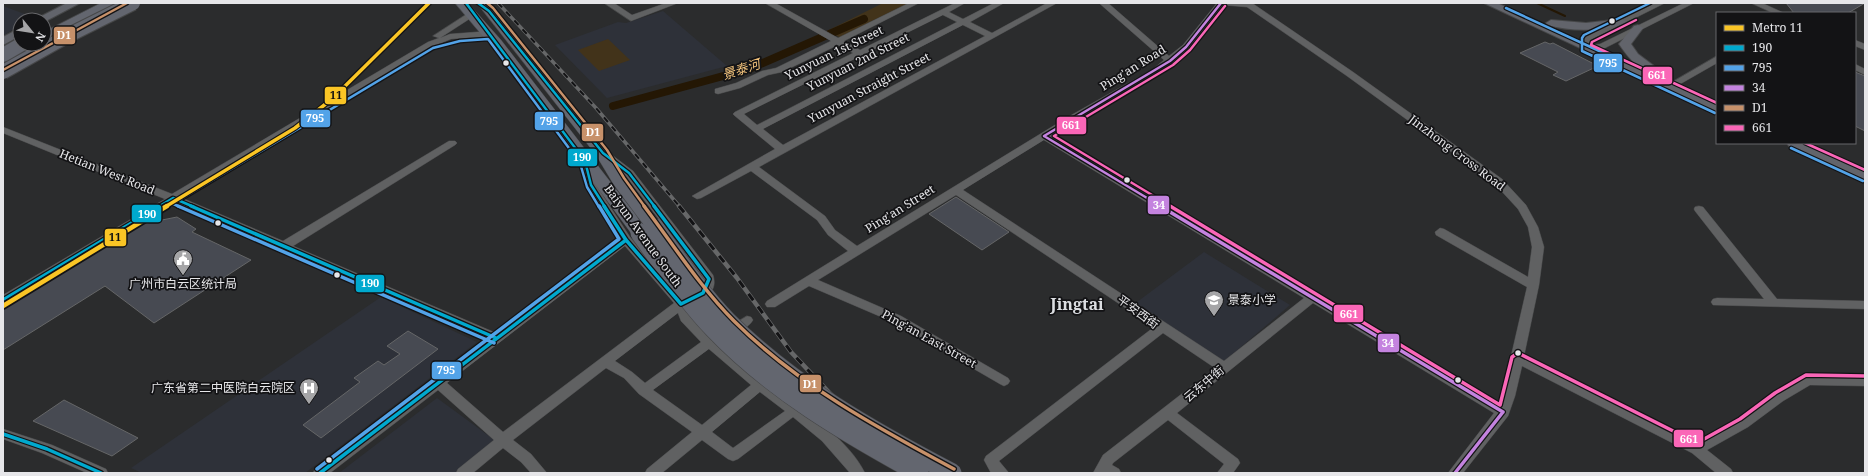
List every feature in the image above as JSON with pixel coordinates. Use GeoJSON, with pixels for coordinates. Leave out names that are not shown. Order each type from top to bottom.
{"type":"FeatureCollection","features":[{"type":"Feature","properties":{"kind":"highway"},"geometry":{"type":"LineString","coordinates":[[52,28],[87,3]]}},
{"type":"Feature","properties":{"kind":"highway"},"geometry":{"type":"LineString","coordinates":[[52,29],[101,3]]}},
{"type":"Feature","properties":{"kind":"highway"},"geometry":{"type":"LineString","coordinates":[[52,29],[111,3]]}},
{"type":"Feature","properties":{"kind":"highway","name":"Baiyun Avenue South"},"geometry":{"type":"LineString","coordinates":[[461,3],[475,9],[486,7],[603,153],[620,181],[640,234],[719,313],[774,364],[830,404],[873,431],[952,473]]}},
{"type":"Feature","properties":{"kind":"highway"},"geometry":{"type":"LineString","coordinates":[[466,3],[475,9]]}},
{"type":"Feature","properties":{"kind":"highway"},"geometry":{"type":"LineString","coordinates":[[3,68],[75,28],[132,4]]}},
{"type":"Feature","properties":{"kind":"highway"},"geometry":{"type":"LineString","coordinates":[[3,72],[73,33],[132,4]]}},
{"type":"Feature","properties":{"kind":"highway","name":"Baiyun Avenue South"},"geometry":{"type":"LineString","coordinates":[[475,9],[490,34],[585,161],[617,200],[640,234],[693,304],[714,329],[743,356],[780,386],[823,417],[850,435],[918,473]]}},
{"type":"Feature","properties":{"kind":"highway"},"geometry":{"type":"LineString","coordinates":[[3,48],[12,43]]}},
{"type":"Feature","properties":{"kind":"highway"},"geometry":{"type":"LineString","coordinates":[[3,54],[12,50]]}},
{"type":"Feature","properties":{"kind":"highway"},"geometry":{"type":"LineString","coordinates":[[3,60],[18,52]]}},
{"type":"Feature","properties":{"kind":"main road"},"geometry":{"type":"LineString","coordinates":[[52,14],[75,3]]}},
{"type":"Feature","properties":{"kind":"main road"},"geometry":{"type":"LineString","coordinates":[[1489,3],[1586,43],[1602,46],[1716,98]]}},
{"type":"Feature","properties":{"kind":"main road"},"geometry":{"type":"LineString","coordinates":[[1508,3],[1551,23],[1586,43],[1716,108]]}},
{"type":"Feature","properties":{"kind":"main road"},"geometry":{"type":"LineString","coordinates":[[3,76],[132,4]]}},
{"type":"Feature","properties":{"kind":"main road"},"geometry":{"type":"LineString","coordinates":[[1551,23],[1591,28],[1606,27],[1622,22]]}},
{"type":"Feature","properties":{"kind":"main road"},"geometry":{"type":"LineString","coordinates":[[1638,28],[1625,44],[1634,56],[1650,68]]}},
{"type":"Feature","properties":{"kind":"main road"},"geometry":{"type":"LineString","coordinates":[[3,42],[12,36]]}},
{"type":"Feature","properties":{"kind":"main road"},"geometry":{"type":"LineString","coordinates":[[3,72],[18,67]]}},
{"type":"Feature","properties":{"kind":"main road"},"geometry":{"type":"LineString","coordinates":[[1795,144],[1865,176]]}},
{"type":"Feature","properties":{"kind":"main road"},"geometry":{"type":"LineString","coordinates":[[1817,144],[1865,165]]}},
{"type":"Feature","properties":{"kind":"street"},"geometry":{"type":"LineString","coordinates":[[608,3],[631,18],[674,3]]}},
{"type":"Feature","properties":{"kind":"street"},"geometry":{"type":"LineString","coordinates":[[769,3],[861,54]]}},
{"type":"Feature","properties":{"kind":"street"},"geometry":{"type":"LineString","coordinates":[[718,91],[732,86],[737,86],[766,73],[779,70],[916,3]]}},
{"type":"Feature","properties":{"kind":"street","name":"Yunyuan 1st Street"},"geometry":{"type":"LineString","coordinates":[[756,129],[738,114],[961,3]]}},
{"type":"Feature","properties":{"kind":"street","name":"Yunyuan 2nd Street"},"geometry":{"type":"LineString","coordinates":[[756,129],[1000,3]]}},
{"type":"Feature","properties":{"kind":"street","name":"Yunyuan Straight Street"},"geometry":{"type":"LineString","coordinates":[[697,196],[781,149],[1053,3]]}},
{"type":"Feature","properties":{"kind":"street"},"geometry":{"type":"LineString","coordinates":[[1103,3],[1170,61]]}},
{"type":"Feature","properties":{"kind":"street"},"geometry":{"type":"LineString","coordinates":[[1222,3],[1247,4]]}},
{"type":"Feature","properties":{"kind":"street","name":"Ping'an Road"},"geometry":{"type":"LineString","coordinates":[[1044,136],[1170,61],[1186,46],[1222,3]]}},
{"type":"Feature","properties":{"kind":"street"},"geometry":{"type":"LineString","coordinates":[[1586,43],[1622,22],[1662,3]]}},
{"type":"Feature","properties":{"kind":"street"},"geometry":{"type":"LineString","coordinates":[[1602,46],[1690,3]]}},
{"type":"Feature","properties":{"kind":"street"},"geometry":{"type":"LineString","coordinates":[[1755,3],[1778,12]]}},
{"type":"Feature","properties":{"kind":"street","name":"Jinzhong Cross Road"},"geometry":{"type":"LineString","coordinates":[[1247,4],[1356,78],[1498,181],[1522,207],[1533,227],[1538,247],[1533,285],[1509,396],[1503,412],[1455,473]]}},
{"type":"Feature","properties":{"kind":"street"},"geometry":{"type":"LineString","coordinates":[[170,197],[475,9]]}},
{"type":"Feature","properties":{"kind":"street"},"geometry":{"type":"LineString","coordinates":[[943,12],[992,36]]}},
{"type":"Feature","properties":{"kind":"street"},"geometry":{"type":"LineString","coordinates":[[1634,16],[1636,21],[1649,23]]}},
{"type":"Feature","properties":{"kind":"street"},"geometry":{"type":"LineString","coordinates":[[3,300],[93,243],[431,44],[450,37],[490,34]]}},
{"type":"Feature","properties":{"kind":"street"},"geometry":{"type":"LineString","coordinates":[[1679,81],[1716,60]]}},
{"type":"Feature","properties":{"kind":"street"},"geometry":{"type":"LineString","coordinates":[[1856,68],[1865,72]]}},
{"type":"Feature","properties":{"kind":"street"},"geometry":{"type":"LineString","coordinates":[[756,129],[781,149]]}},
{"type":"Feature","properties":{"kind":"street","name":"Hetian West Road"},"geometry":{"type":"LineString","coordinates":[[3,130],[170,197],[496,338]]}},
{"type":"Feature","properties":{"kind":"street"},"geometry":{"type":"LineString","coordinates":[[1044,136],[1311,298],[1503,412]]}},
{"type":"Feature","properties":{"kind":"street","name":"Ping'an Street"},"geometry":{"type":"LineString","coordinates":[[771,304],[1044,136]]}},
{"type":"Feature","properties":{"kind":"street"},"geometry":{"type":"LineString","coordinates":[[284,246],[452,143]]}},
{"type":"Feature","properties":{"kind":"street"},"geometry":{"type":"LineString","coordinates":[[463,473],[605,361],[681,304],[702,294],[708,288],[709,279],[629,173],[603,153]]}},
{"type":"Feature","properties":{"kind":"street"},"geometry":{"type":"LineString","coordinates":[[751,166],[821,218],[824,226],[829,231],[856,251]]}},
{"type":"Feature","properties":{"kind":"street","name":"平安西街"},"geometry":{"type":"LineString","coordinates":[[956,190],[1163,327],[991,460],[997,470],[1002,473]]}},
{"type":"Feature","properties":{"kind":"street"},"geometry":{"type":"LineString","coordinates":[[1699,209],[1774,303]]}},
{"type":"Feature","properties":{"kind":"street"},"geometry":{"type":"LineString","coordinates":[[1440,232],[1533,285]]}},
{"type":"Feature","properties":{"kind":"street"},"geometry":{"type":"LineString","coordinates":[[320,473],[496,338],[640,234],[681,304],[685,318],[708,345],[831,439],[858,473]]}},
{"type":"Feature","properties":{"kind":"street"},"geometry":{"type":"LineString","coordinates":[[3,293],[93,243]]}},
{"type":"Feature","properties":{"kind":"street","name":"Ping'an East Street"},"geometry":{"type":"LineString","coordinates":[[809,281],[897,319],[1004,381]]}},
{"type":"Feature","properties":{"kind":"street","name":"云东中街"},"geometry":{"type":"LineString","coordinates":[[1106,471],[1108,458],[1168,413],[1223,367],[1311,298]]}},
{"type":"Feature","properties":{"kind":"street"},"geometry":{"type":"LineString","coordinates":[[1716,302],[1865,305]]}},
{"type":"Feature","properties":{"kind":"street"},"geometry":{"type":"LineString","coordinates":[[644,390],[708,345],[747,320]]}},
{"type":"Feature","properties":{"kind":"street"},"geometry":{"type":"LineString","coordinates":[[1163,327],[1223,367]]}},
{"type":"Feature","properties":{"kind":"street"},"geometry":{"type":"LineString","coordinates":[[1517,358],[1697,449],[1726,473]]}},
{"type":"Feature","properties":{"kind":"street"},"geometry":{"type":"LineString","coordinates":[[605,361],[628,375],[644,390],[733,455],[788,415]]}},
{"type":"Feature","properties":{"kind":"street"},"geometry":{"type":"LineString","coordinates":[[1697,449],[1743,423],[1778,397],[1808,380],[1865,381]]}},
{"type":"Feature","properties":{"kind":"street"},"geometry":{"type":"LineString","coordinates":[[438,383],[503,440],[526,458],[540,473]]}},
{"type":"Feature","properties":{"kind":"street"},"geometry":{"type":"LineString","coordinates":[[652,473],[760,385]]}},
{"type":"Feature","properties":{"kind":"street"},"geometry":{"type":"LineString","coordinates":[[1168,413],[1233,463],[1224,473]]}},
{"type":"Feature","properties":{"kind":"street"},"geometry":{"type":"LineString","coordinates":[[3,434],[47,449],[101,473]]}},
{"type":"Feature","properties":{"kind":"shaded area"},"geometry":{"type":"Polygon","coordinates":[[[883,3],[913,3],[841,38],[827,31],[883,3]]]}},
{"type":"Feature","properties":{"kind":"shaded area"},"geometry":{"type":"Polygon","coordinates":[[[3,6],[19,12],[12,12],[12,30],[3,36],[3,6]]]}},
{"type":"Feature","properties":{"kind":"shaded area"},"geometry":{"type":"Polygon","coordinates":[[[663,11],[727,66],[607,98],[555,45],[618,22],[626,23],[663,11]]]}},
{"type":"Feature","properties":{"kind":"shaded area"},"geometry":{"type":"Polygon","coordinates":[[[608,39],[630,60],[599,71],[578,50],[608,39]]]}},
{"type":"Feature","properties":{"kind":"shaded area","name":"景泰小学"},"geometry":{"type":"Polygon","coordinates":[[[1204,252],[1290,305],[1220,365],[1133,305],[1204,252]]]}},
{"type":"Feature","properties":{"kind":"shaded area","name":"广东省第二中医院白云院区"},"geometry":{"type":"Polygon","coordinates":[[[381,297],[477,342],[305,473],[142,473],[131,468],[381,297]]]}},
{"type":"Feature","properties":{"kind":"shaded area"},"geometry":{"type":"Polygon","coordinates":[[[437,398],[500,444],[463,473],[339,473],[437,398]]]}},
{"type":"Feature","properties":{"kind":"building"},"geometry":{"type":"Polygon","coordinates":[[[1786,3],[1865,3],[1850,12],[1793,12],[1786,3]]]}},
{"type":"Feature","properties":{"kind":"building"},"geometry":{"type":"Polygon","coordinates":[[[1545,42],[1550,44],[1553,43],[1598,66],[1566,81],[1553,75],[1558,72],[1520,53],[1545,42]]]}},
{"type":"Feature","properties":{"kind":"building"},"geometry":{"type":"Polygon","coordinates":[[[1856,72],[1865,76],[1865,131],[1856,126],[1856,72]]]}},
{"type":"Feature","properties":{"kind":"building"},"geometry":{"type":"Polygon","coordinates":[[[956,197],[1009,232],[982,250],[929,214],[956,197]]]}},
{"type":"Feature","properties":{"kind":"building"},"geometry":{"type":"Polygon","coordinates":[[[177,217],[196,229],[192,232],[251,260],[154,323],[105,286],[3,350],[3,308],[142,224],[177,217]]]}},
{"type":"Feature","properties":{"kind":"building","name":"广东省第二中医院白云院区"},"geometry":{"type":"Polygon","coordinates":[[[408,331],[438,349],[321,438],[303,425],[360,382],[354,378],[378,361],[384,365],[400,354],[387,346],[408,331]]]}},
{"type":"Feature","properties":{"kind":"building"},"geometry":{"type":"Polygon","coordinates":[[[64,400],[138,438],[112,456],[33,421],[64,400]]]}},
{"type":"Feature","properties":{"kind":"waterway"},"geometry":{"type":"LineString","coordinates":[[1537,3],[1565,16]]}},
{"type":"Feature","properties":{"kind":"waterway","name":"景泰河"},"geometry":{"type":"LineString","coordinates":[[613,106],[749,69],[864,19]]}},
{"type":"Feature","properties":{"kind":"railway"},"geometry":{"type":"LineString","coordinates":[[498,3],[596,108],[680,207]]}},
{"type":"Feature","properties":{"kind":"railway"},"geometry":{"type":"LineString","coordinates":[[679,206],[737,278],[791,352],[905,473]]}},
{"type":"Feature","properties":{"kind":"metro line","name":"11"},"geometry":{"type":"LineString","coordinates":[[3,306],[295,128],[332,99],[429,3]]}},
{"type":"Feature","properties":{"kind":"transit line","name":"D1"},"geometry":{"type":"LineString","coordinates":[[3,70],[76,29],[127,3]]}},
{"type":"Feature","properties":{"kind":"transit line","name":"190"},"geometry":{"type":"LineString","coordinates":[[466,3],[585,161],[591,185],[626,240],[681,304],[700,296],[706,290],[709,279],[629,173],[603,153],[489,11],[478,3]]}},
{"type":"Feature","properties":{"kind":"transit line","name":"D1"},"geometry":{"type":"LineString","coordinates":[[487,3],[493,8],[607,150],[624,178],[689,267],[733,320],[777,360],[833,400],[876,427],[954,469]]}},
{"type":"Feature","properties":{"kind":"transit line","name":"34"},"geometry":{"type":"LineString","coordinates":[[1044,136],[1170,61],[1186,47],[1221,3]]}},
{"type":"Feature","properties":{"kind":"transit line","name":"795"},"geometry":{"type":"LineString","coordinates":[[1650,3],[1584,35],[1582,38],[1582,51],[1715,113]]}},
{"type":"Feature","properties":{"kind":"transit line","name":"661"},"geometry":{"type":"LineString","coordinates":[[1225,6],[1190,50],[1173,65],[1054,136],[1500,405],[1512,357],[1518,353],[1697,443],[1740,419],[1775,393],[1806,375],[1865,376]]}},
{"type":"Feature","properties":{"kind":"transit line","name":"795"},"geometry":{"type":"LineString","coordinates":[[1506,8],[1608,55]]}},
{"type":"Feature","properties":{"kind":"transit line","name":"661"},"geometry":{"type":"LineString","coordinates":[[1636,20],[1592,42],[1591,45],[1716,103]]}},
{"type":"Feature","properties":{"kind":"transit line","name":"795"},"geometry":{"type":"LineString","coordinates":[[176,202],[433,48],[453,42],[467,40],[488,39],[580,163],[587,187],[619,239],[317,469]]}},
{"type":"Feature","properties":{"kind":"transit line","name":"34"},"geometry":{"type":"LineString","coordinates":[[1044,136],[1503,412]]}},
{"type":"Feature","properties":{"kind":"transit line","name":"661"},"geometry":{"type":"LineString","coordinates":[[1807,144],[1865,170]]}},
{"type":"Feature","properties":{"kind":"transit line","name":"795"},"geometry":{"type":"LineString","coordinates":[[1791,148],[1863,181]]}},
{"type":"Feature","properties":{"kind":"transit line","name":"190"},"geometry":{"type":"LineString","coordinates":[[3,300],[173,198],[496,338]]}},
{"type":"Feature","properties":{"kind":"transit line","name":"795"},"geometry":{"type":"LineString","coordinates":[[171,203],[494,343]]}},
{"type":"Feature","properties":{"kind":"transit line","name":"190"},"geometry":{"type":"LineString","coordinates":[[320,473],[626,240]]}},
{"type":"Feature","properties":{"kind":"transit line","name":"34"},"geometry":{"type":"LineString","coordinates":[[1455,473],[1503,412]]}},
{"type":"Feature","properties":{"kind":"transit line","name":"190"},"geometry":{"type":"LineString","coordinates":[[3,434],[47,449],[101,473]]}},
{"type":"Feature","properties":{"kind":"place","name":"广州市白云区统计局"},"geometry":{"type":"Point","coordinates":[183,276]}},
{"type":"Feature","properties":{"kind":"place","name":"景泰小学"},"geometry":{"type":"Point","coordinates":[1214,317]}},
{"type":"Feature","properties":{"kind":"place","name":"广东省第二中医院白云院区"},"geometry":{"type":"Point","coordinates":[309,405]}},
{"type":"Feature","properties":{"kind":"district","name":"Jingtai"},"geometry":{"type":"Point","coordinates":[1077,304]}}]}
